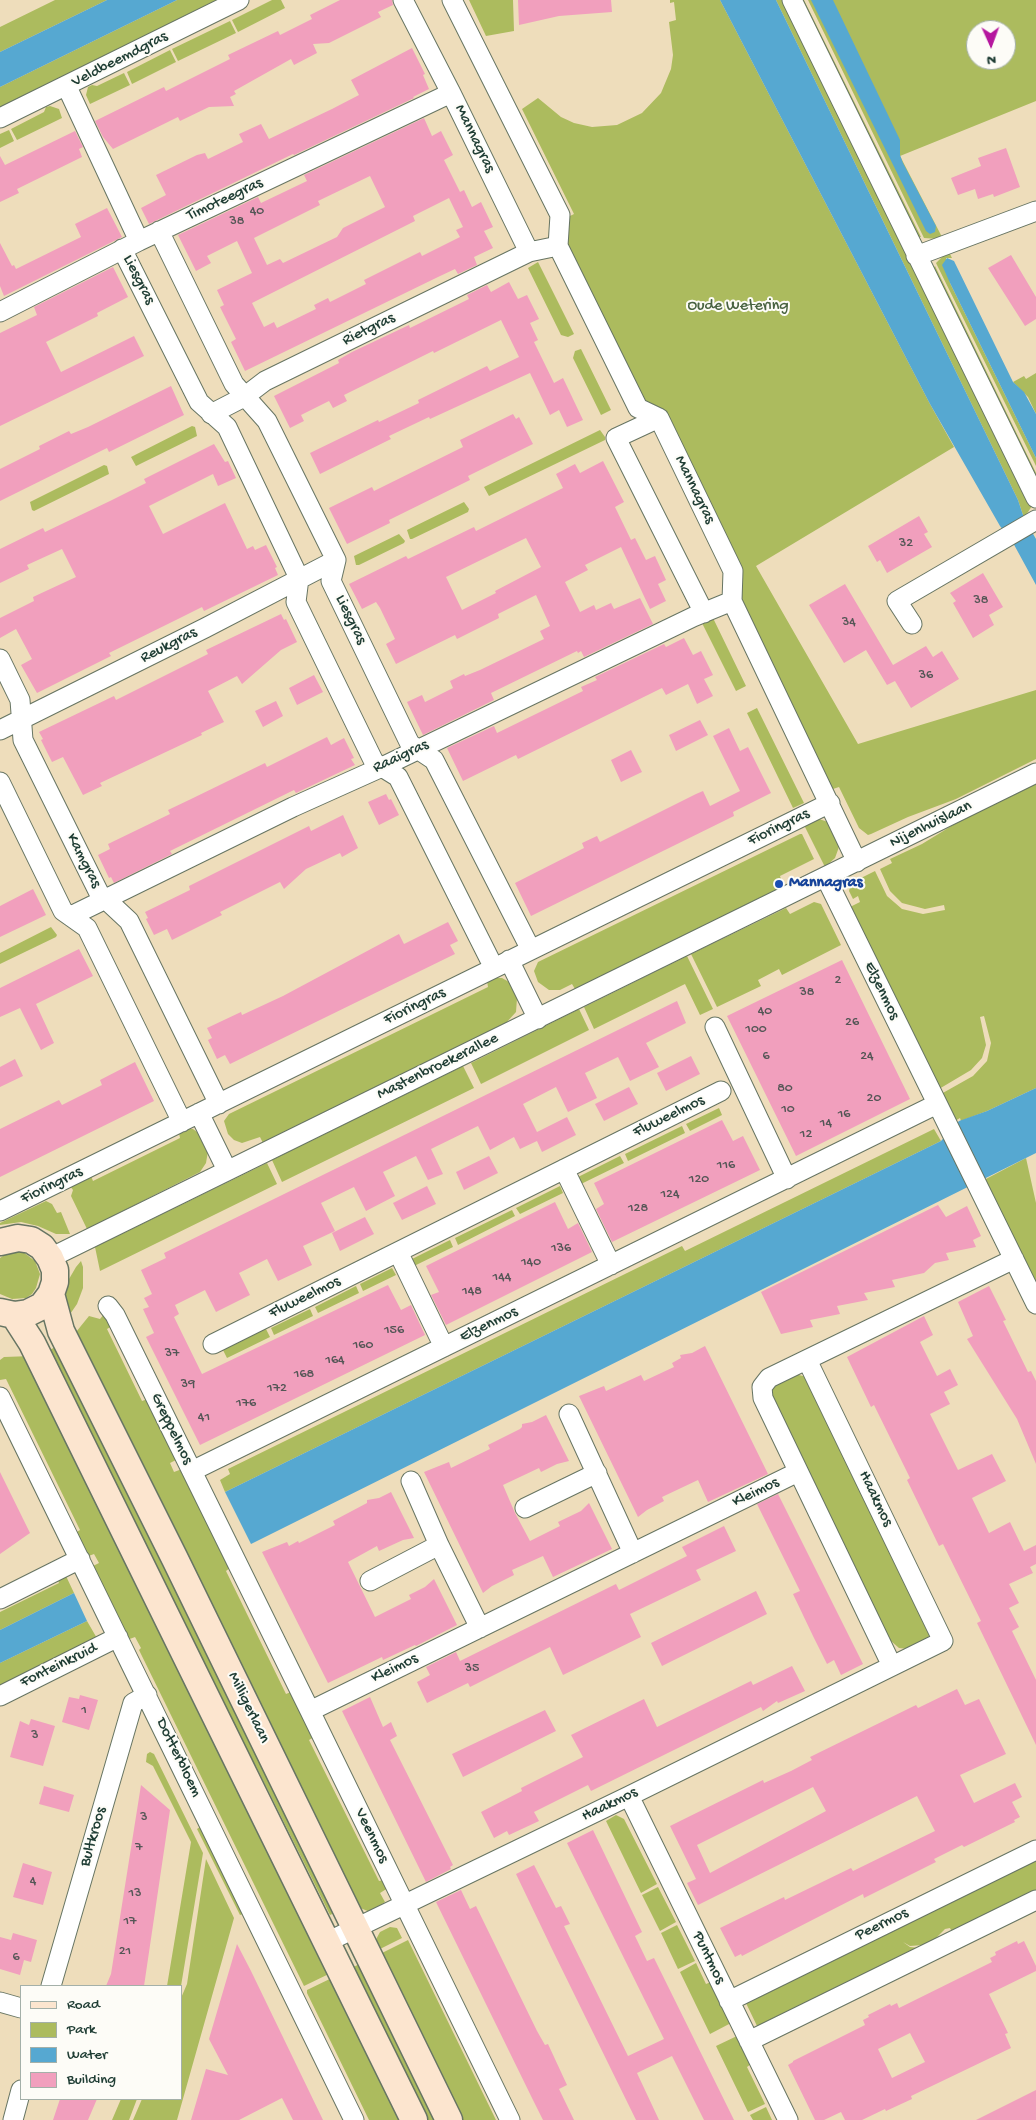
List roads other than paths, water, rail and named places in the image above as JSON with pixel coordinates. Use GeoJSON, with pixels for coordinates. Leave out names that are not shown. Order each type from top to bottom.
{"type":"FeatureCollection","features":[{"type":"Feature","properties":{"kind":"main road"},"geometry":{"type":"LineString","coordinates":[[0,1242],[18,1238],[31,1240],[42,1248],[50,1258],[54,1270],[55,1282],[51,1294],[42,1306],[28,1313],[7,1313]]}},
{"type":"Feature","properties":{"kind":"main road","name":"Milligerlaan"},"geometry":{"type":"LineString","coordinates":[[51,1294],[61,1331],[175,1559],[448,2120]]}},
{"type":"Feature","properties":{"kind":"main road","name":"Milligerlaan"},"geometry":{"type":"LineString","coordinates":[[7,1313],[32,1343],[414,2120]]}},
{"type":"Feature","properties":{"kind":"street","name":"Veldbeemdgras"},"geometry":{"type":"LineString","coordinates":[[0,118],[239,0]]}},
{"type":"Feature","properties":{"kind":"street","name":"Mannagras"},"geometry":{"type":"LineString","coordinates":[[403,0],[529,252]]}},
{"type":"Feature","properties":{"kind":"street"},"geometry":{"type":"LineString","coordinates":[[452,0],[560,215],[558,246],[638,408],[659,418]]}},
{"type":"Feature","properties":{"kind":"street"},"geometry":{"type":"LineString","coordinates":[[792,0],[1036,498]]}},
{"type":"Feature","properties":{"kind":"street","name":"Liesgras"},"geometry":{"type":"LineString","coordinates":[[66,86],[139,241]]}},
{"type":"Feature","properties":{"kind":"street","name":"Timoteegras"},"geometry":{"type":"LineString","coordinates":[[0,312],[159,231],[451,93]]}},
{"type":"Feature","properties":{"kind":"street"},"geometry":{"type":"LineString","coordinates":[[916,256],[1036,211]]}},
{"type":"Feature","properties":{"kind":"street"},"geometry":{"type":"LineString","coordinates":[[159,231],[234,384],[267,421],[336,560]]}},
{"type":"Feature","properties":{"kind":"street"},"geometry":{"type":"LineString","coordinates":[[529,252],[558,246]]}},
{"type":"Feature","properties":{"kind":"street","name":"Liesgras"},"geometry":{"type":"LineString","coordinates":[[122,249],[199,402],[227,427],[299,578]]}},
{"type":"Feature","properties":{"kind":"street","name":"Rietgras"},"geometry":{"type":"LineString","coordinates":[[211,414],[244,397],[265,381],[529,252]]}},
{"type":"Feature","properties":{"kind":"street","name":"Mannagras"},"geometry":{"type":"LineString","coordinates":[[659,418],[733,571],[732,601],[857,862]]}},
{"type":"Feature","properties":{"kind":"street"},"geometry":{"type":"LineString","coordinates":[[659,418],[616,438],[704,613]]}},
{"type":"Feature","properties":{"kind":"street"},"geometry":{"type":"LineString","coordinates":[[912,624],[898,601],[1025,526]]}},
{"type":"Feature","properties":{"kind":"street","name":"Liesgras"},"geometry":{"type":"LineString","coordinates":[[336,560],[330,581],[410,744],[434,760],[531,950]]}},
{"type":"Feature","properties":{"kind":"street","name":"Reukgras"},"geometry":{"type":"LineString","coordinates":[[0,730],[336,560]]}},
{"type":"Feature","properties":{"kind":"street"},"geometry":{"type":"LineString","coordinates":[[299,578],[296,602],[374,762],[398,777],[502,964],[538,1018]]}},
{"type":"Feature","properties":{"kind":"street","name":"Raaigras"},"geometry":{"type":"LineString","coordinates":[[71,916],[300,804],[732,601]]}},
{"type":"Feature","properties":{"kind":"street","name":"Kamgras"},"geometry":{"type":"LineString","coordinates":[[0,659],[20,700],[23,740],[99,893],[129,921],[219,1104]]}},
{"type":"Feature","properties":{"kind":"street","name":"Nijenhuislaan"},"geometry":{"type":"LineString","coordinates":[[826,878],[1036,773]]}},
{"type":"Feature","properties":{"kind":"street"},"geometry":{"type":"LineString","coordinates":[[0,782],[63,911],[87,928],[182,1122]]}},
{"type":"Feature","properties":{"kind":"street","name":"Fioringras"},"geometry":{"type":"LineString","coordinates":[[0,1211],[830,803]]}},
{"type":"Feature","properties":{"kind":"street","name":"Mastenbroekerallee"},"geometry":{"type":"LineString","coordinates":[[50,1258],[826,878]]}},
{"type":"Feature","properties":{"kind":"street","name":"Elzenmos"},"geometry":{"type":"LineString","coordinates":[[826,878],[1036,1304]]}},
{"type":"Feature","properties":{"kind":"street"},"geometry":{"type":"LineString","coordinates":[[715,1027],[787,1179]]}},
{"type":"Feature","properties":{"kind":"street","name":"Fluweelmos"},"geometry":{"type":"LineString","coordinates":[[213,1344],[722,1091]]}},
{"type":"Feature","properties":{"kind":"street","name":"Elzenmos"},"geometry":{"type":"LineString","coordinates":[[192,1471],[937,1104]]}},
{"type":"Feature","properties":{"kind":"street"},"geometry":{"type":"LineString","coordinates":[[199,1113],[227,1170]]}},
{"type":"Feature","properties":{"kind":"street"},"geometry":{"type":"LineString","coordinates":[[564,1170],[611,1265]]}},
{"type":"Feature","properties":{"kind":"street"},"geometry":{"type":"LineString","coordinates":[[398,1252],[444,1347]]}},
{"type":"Feature","properties":{"kind":"street"},"geometry":{"type":"LineString","coordinates":[[892,1666],[763,1398],[762,1387],[769,1378],[1014,1259]]}},
{"type":"Feature","properties":{"kind":"street","name":"Greppelmos"},"geometry":{"type":"LineString","coordinates":[[108,1306],[115,1316],[232,1553]]}},
{"type":"Feature","properties":{"kind":"street","name":"Haakmos"},"geometry":{"type":"LineString","coordinates":[[327,1942],[943,1641],[807,1360]]}},
{"type":"Feature","properties":{"kind":"street","name":"Dotterbloem"},"geometry":{"type":"LineString","coordinates":[[0,1397],[354,2120]]}},
{"type":"Feature","properties":{"kind":"street"},"geometry":{"type":"LineString","coordinates":[[569,1414],[633,1552]]}},
{"type":"Feature","properties":{"kind":"street","name":"Kleimos"},"geometry":{"type":"LineString","coordinates":[[310,1711],[798,1472]]}},
{"type":"Feature","properties":{"kind":"street"},"geometry":{"type":"LineString","coordinates":[[525,1508],[597,1473]]}},
{"type":"Feature","properties":{"kind":"street"},"geometry":{"type":"LineString","coordinates":[[411,1481],[439,1545],[480,1628]]}},
{"type":"Feature","properties":{"kind":"street"},"geometry":{"type":"LineString","coordinates":[[370,1581],[439,1545]]}},
{"type":"Feature","properties":{"kind":"street","name":"Veenmos"},"geometry":{"type":"LineString","coordinates":[[232,1553],[510,2120]]}},
{"type":"Feature","properties":{"kind":"street"},"geometry":{"type":"LineString","coordinates":[[0,1599],[80,1559]]}},
{"type":"Feature","properties":{"kind":"street","name":"Fonteinkruid"},"geometry":{"type":"LineString","coordinates":[[0,1696],[118,1637]]}},
{"type":"Feature","properties":{"kind":"street","name":"Bultkroos"},"geometry":{"type":"LineString","coordinates":[[50,1985],[133,1703],[147,1695]]}},
{"type":"Feature","properties":{"kind":"street","name":"Puntmos"},"geometry":{"type":"LineString","coordinates":[[629,1796],[788,2120]]}},
{"type":"Feature","properties":{"kind":"street","name":"Peermos"},"geometry":{"type":"LineString","coordinates":[[729,2001],[1036,1850]]}},
{"type":"Feature","properties":{"kind":"street"},"geometry":{"type":"LineString","coordinates":[[749,2041],[1036,1900]]}},
{"type":"Feature","properties":{"kind":"street"},"geometry":{"type":"LineString","coordinates":[[0,2002],[20,2008]]}},
{"type":"Feature","properties":{"kind":"street"},"geometry":{"type":"LineString","coordinates":[[13,2120],[20,2094]]}},
{"type":"Feature","properties":{"kind":"water"},"geometry":{"type":"Polygon","coordinates":[[[107,0],[177,0],[0,87],[0,52],[107,0]]]}},
{"type":"Feature","properties":{"kind":"water"},"geometry":{"type":"Polygon","coordinates":[[[720,0],[776,0],[1018,500],[1024,518],[1036,539],[1036,585],[1012,541],[1000,526],[930,404],[720,0]]]}},
{"type":"Feature","properties":{"kind":"water"},"geometry":{"type":"Polygon","coordinates":[[[811,0],[833,0],[900,140],[900,155],[903,163],[936,226],[935,232],[930,234],[926,231],[811,0]]]}},
{"type":"Feature","properties":{"kind":"water"},"geometry":{"type":"Polygon","coordinates":[[[947,258],[954,261],[1013,382],[1024,392],[1036,414],[1036,458],[950,283],[942,265],[947,258]]]}},
{"type":"Feature","properties":{"kind":"water"},"geometry":{"type":"Polygon","coordinates":[[[1036,1088],[1036,1153],[251,1544],[225,1492],[941,1141],[959,1121],[987,1111],[1036,1088]]]}},
{"type":"Feature","properties":{"kind":"water"},"geometry":{"type":"Polygon","coordinates":[[[74,1593],[87,1621],[0,1663],[0,1630],[74,1593]]]}},
{"type":"Feature","properties":{"kind":"place","name":"Mannagras"},"geometry":{"type":"Point","coordinates":[779,884]}},
{"type":"Feature","properties":{"kind":"park label","name":"Oude Wetering"},"geometry":{"type":"Point","coordinates":[738,307]}}]}
